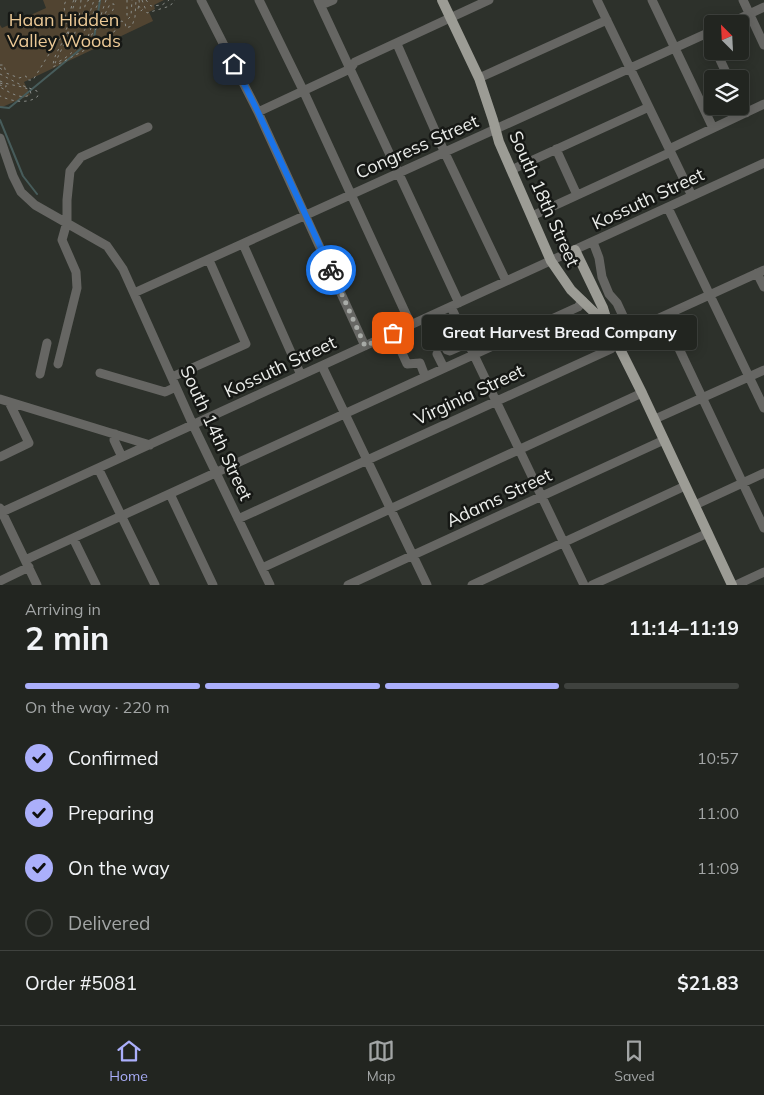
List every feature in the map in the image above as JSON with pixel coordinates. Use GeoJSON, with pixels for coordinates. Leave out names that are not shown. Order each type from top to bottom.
{"type":"FeatureCollection","features":[{"type":"Feature","properties":{"kind":"main road","name":"South 18th Street"},"geometry":{"type":"LineString","coordinates":[[442,0],[479,78],[499,142],[551,261],[566,284],[610,330],[695,505],[730,584]]}},
{"type":"Feature","properties":{"kind":"main road"},"geometry":{"type":"LineString","coordinates":[[575,250],[603,308],[610,330]]}},
{"type":"Feature","properties":{"kind":"street"},"geometry":{"type":"LineString","coordinates":[[201,0],[258,112],[365,346]]}},
{"type":"Feature","properties":{"kind":"street"},"geometry":{"type":"LineString","coordinates":[[259,0],[303,90],[411,325]]}},
{"type":"Feature","properties":{"kind":"street"},"geometry":{"type":"LineString","coordinates":[[333,0],[320,3],[399,173],[455,305],[468,343],[584,585]]}},
{"type":"Feature","properties":{"kind":"street"},"geometry":{"type":"LineString","coordinates":[[258,112],[350,69],[356,62],[489,0]]}},
{"type":"Feature","properties":{"kind":"street"},"geometry":{"type":"LineString","coordinates":[[597,0],[692,196]]}},
{"type":"Feature","properties":{"kind":"street"},"geometry":{"type":"LineString","coordinates":[[743,0],[764,45]]}},
{"type":"Feature","properties":{"kind":"street"},"geometry":{"type":"LineString","coordinates":[[656,1],[675,48],[713,128]]}},
{"type":"Feature","properties":{"kind":"street"},"geometry":{"type":"LineString","coordinates":[[749,14],[764,7]]}},
{"type":"Feature","properties":{"kind":"street"},"geometry":{"type":"LineString","coordinates":[[479,78],[607,20]]}},
{"type":"Feature","properties":{"kind":"street","name":"Congress Street"},"geometry":{"type":"LineString","coordinates":[[134,293],[704,35]]}},
{"type":"Feature","properties":{"kind":"street"},"geometry":{"type":"LineString","coordinates":[[397,44],[444,152],[506,281]]}},
{"type":"Feature","properties":{"kind":"street"},"geometry":{"type":"LineString","coordinates":[[749,112],[764,104]]}},
{"type":"Feature","properties":{"kind":"street"},"geometry":{"type":"LineString","coordinates":[[511,170],[649,107]]}},
{"type":"Feature","properties":{"kind":"street"},"geometry":{"type":"LineString","coordinates":[[532,216],[742,115]]}},
{"type":"Feature","properties":{"kind":"street"},"geometry":{"type":"LineString","coordinates":[[58,364],[77,288],[76,272],[62,240],[67,222],[70,171],[81,157],[148,127]]}},
{"type":"Feature","properties":{"kind":"street","name":"South 14th Street"},"geometry":{"type":"LineString","coordinates":[[0,138],[13,176],[21,192],[35,205],[107,246],[123,268],[193,425],[270,585]]}},
{"type":"Feature","properties":{"kind":"street"},"geometry":{"type":"LineString","coordinates":[[556,149],[577,195]]}},
{"type":"Feature","properties":{"kind":"street","name":"Kossuth Street"},"geometry":{"type":"LineString","coordinates":[[1,511],[150,445],[764,164]]}},
{"type":"Feature","properties":{"kind":"street"},"geometry":{"type":"LineString","coordinates":[[668,208],[764,408]]}},
{"type":"Feature","properties":{"kind":"street"},"geometry":{"type":"LineString","coordinates":[[593,242],[609,294],[617,303],[630,331]]}},
{"type":"Feature","properties":{"kind":"street"},"geometry":{"type":"LineString","coordinates":[[243,244],[301,375]]}},
{"type":"Feature","properties":{"kind":"street"},"geometry":{"type":"LineString","coordinates":[[172,377],[246,344],[209,260]]}},
{"type":"Feature","properties":{"kind":"street"},"geometry":{"type":"LineString","coordinates":[[588,277],[601,271]]}},
{"type":"Feature","properties":{"kind":"street"},"geometry":{"type":"LineString","coordinates":[[761,272],[764,287]]}},
{"type":"Feature","properties":{"kind":"street","name":"Virginia Street"},"geometry":{"type":"LineString","coordinates":[[238,519],[611,348],[622,335],[761,272]]}},
{"type":"Feature","properties":{"kind":"street"},"geometry":{"type":"LineString","coordinates":[[0,581],[74,538],[578,306],[583,302]]}},
{"type":"Feature","properties":{"kind":"street"},"geometry":{"type":"LineString","coordinates":[[430,316],[447,350],[450,351],[468,343]]}},
{"type":"Feature","properties":{"kind":"street"},"geometry":{"type":"LineString","coordinates":[[664,317],[701,399],[764,528]]}},
{"type":"Feature","properties":{"kind":"street"},"geometry":{"type":"LineString","coordinates":[[393,333],[407,364],[420,364],[426,376]]}},
{"type":"Feature","properties":{"kind":"street"},"geometry":{"type":"LineString","coordinates":[[40,374],[47,343]]}},
{"type":"Feature","properties":{"kind":"street"},"geometry":{"type":"LineString","coordinates":[[437,354],[444,368]]}},
{"type":"Feature","properties":{"kind":"street"},"geometry":{"type":"LineString","coordinates":[[322,366],[428,585]]}},
{"type":"Feature","properties":{"kind":"street"},"geometry":{"type":"LineString","coordinates":[[654,419],[764,370]]}},
{"type":"Feature","properties":{"kind":"street"},"geometry":{"type":"LineString","coordinates":[[100,373],[165,392],[176,387]]}},
{"type":"Feature","properties":{"kind":"street"},"geometry":{"type":"LineString","coordinates":[[262,568],[642,393]]}},
{"type":"Feature","properties":{"kind":"street"},"geometry":{"type":"LineString","coordinates":[[4,400],[150,445]]}},
{"type":"Feature","properties":{"kind":"street"},"geometry":{"type":"LineString","coordinates":[[0,457],[29,443],[4,400]]}},
{"type":"Feature","properties":{"kind":"street"},"geometry":{"type":"LineString","coordinates":[[115,434],[114,440],[122,457]]}},
{"type":"Feature","properties":{"kind":"street","name":"Adams Street"},"geometry":{"type":"LineString","coordinates":[[348,585],[664,440]]}},
{"type":"Feature","properties":{"kind":"street"},"geometry":{"type":"LineString","coordinates":[[98,468],[156,585]]}},
{"type":"Feature","properties":{"kind":"street"},"geometry":{"type":"LineString","coordinates":[[695,505],[764,474]]}},
{"type":"Feature","properties":{"kind":"street"},"geometry":{"type":"LineString","coordinates":[[472,585],[686,486]]}},
{"type":"Feature","properties":{"kind":"street"},"geometry":{"type":"LineString","coordinates":[[170,494],[213,585]]}},
{"type":"Feature","properties":{"kind":"street"},"geometry":{"type":"LineString","coordinates":[[1,511],[37,585]]}},
{"type":"Feature","properties":{"kind":"street"},"geometry":{"type":"LineString","coordinates":[[592,585],[708,533]]}},
{"type":"Feature","properties":{"kind":"street"},"geometry":{"type":"LineString","coordinates":[[74,538],[96,585]]}},
{"type":"Feature","properties":{"kind":"street"},"geometry":{"type":"LineString","coordinates":[[730,584],[764,572]]}},
{"type":"Feature","properties":{"kind":"path"},"geometry":{"type":"LineString","coordinates":[[0,68],[6,73],[19,78],[26,76],[27,80],[33,80],[67,28],[64,6],[66,0]]}},
{"type":"Feature","properties":{"kind":"path"},"geometry":{"type":"LineString","coordinates":[[75,0],[68,36],[55,63],[62,61],[87,40],[93,22],[101,15],[106,0]]}},
{"type":"Feature","properties":{"kind":"path"},"geometry":{"type":"LineString","coordinates":[[75,0],[71,5],[69,28],[53,60],[53,67],[85,50],[110,4],[114,4],[114,6],[108,18],[106,30],[108,33],[114,32],[121,22],[125,22],[126,28],[132,26],[138,0]]}},
{"type":"Feature","properties":{"kind":"path"},"geometry":{"type":"LineString","coordinates":[[81,0],[79,18],[72,39],[72,45],[81,37],[100,0]]}},
{"type":"Feature","properties":{"kind":"path"},"geometry":{"type":"LineString","coordinates":[[89,0],[86,2],[81,22],[82,29],[86,25],[94,0]]}},
{"type":"Feature","properties":{"kind":"path"},"geometry":{"type":"LineString","coordinates":[[127,0],[126,15],[128,19],[131,16],[132,0]]}},
{"type":"Feature","properties":{"kind":"path"},"geometry":{"type":"LineString","coordinates":[[138,0],[138,6]]}},
{"type":"Feature","properties":{"kind":"path"},"geometry":{"type":"LineString","coordinates":[[142,0],[147,13],[170,6],[175,0]]}},
{"type":"Feature","properties":{"kind":"path"},"geometry":{"type":"LineString","coordinates":[[146,0],[152,6],[169,0]]}},
{"type":"Feature","properties":{"kind":"path"},"geometry":{"type":"LineString","coordinates":[[0,65],[4,65],[6,73]]}},
{"type":"Feature","properties":{"kind":"path"},"geometry":{"type":"LineString","coordinates":[[0,74],[37,91],[38,96],[26,101],[18,101],[0,96]]}},
{"type":"Feature","properties":{"kind":"path"},"geometry":{"type":"LineString","coordinates":[[0,84],[26,88],[32,94],[25,97],[13,94],[0,84]]}},
{"type":"Feature","properties":{"kind":"green space","name":"Haan Hidden Valley Woods"},"geometry":{"type":"Polygon","coordinates":[[[43,0],[164,0],[154,5],[155,9],[149,12],[153,21],[24,82],[30,95],[0,108],[0,25],[2,28],[46,8],[43,0]]]}},
{"type":"Feature","properties":{"kind":"waterway"},"geometry":{"type":"LineString","coordinates":[[0,107],[9,108],[94,38],[100,0]]}},
{"type":"Feature","properties":{"kind":"waterway"},"geometry":{"type":"LineString","coordinates":[[0,120],[23,176],[37,194]]}},
{"type":"Feature","properties":{"kind":"way so far"},"geometry":{"type":"LineString","coordinates":[[331,270],[365,346],[393,333]]}},
{"type":"Feature","properties":{"kind":"place","name":"Great Harvest Bread Company"},"geometry":{"type":"Point","coordinates":[393,333]}},
{"type":"Feature","properties":{"kind":"route"},"geometry":{"type":"LineString","coordinates":[[234,64],[331,270]]}}]}
